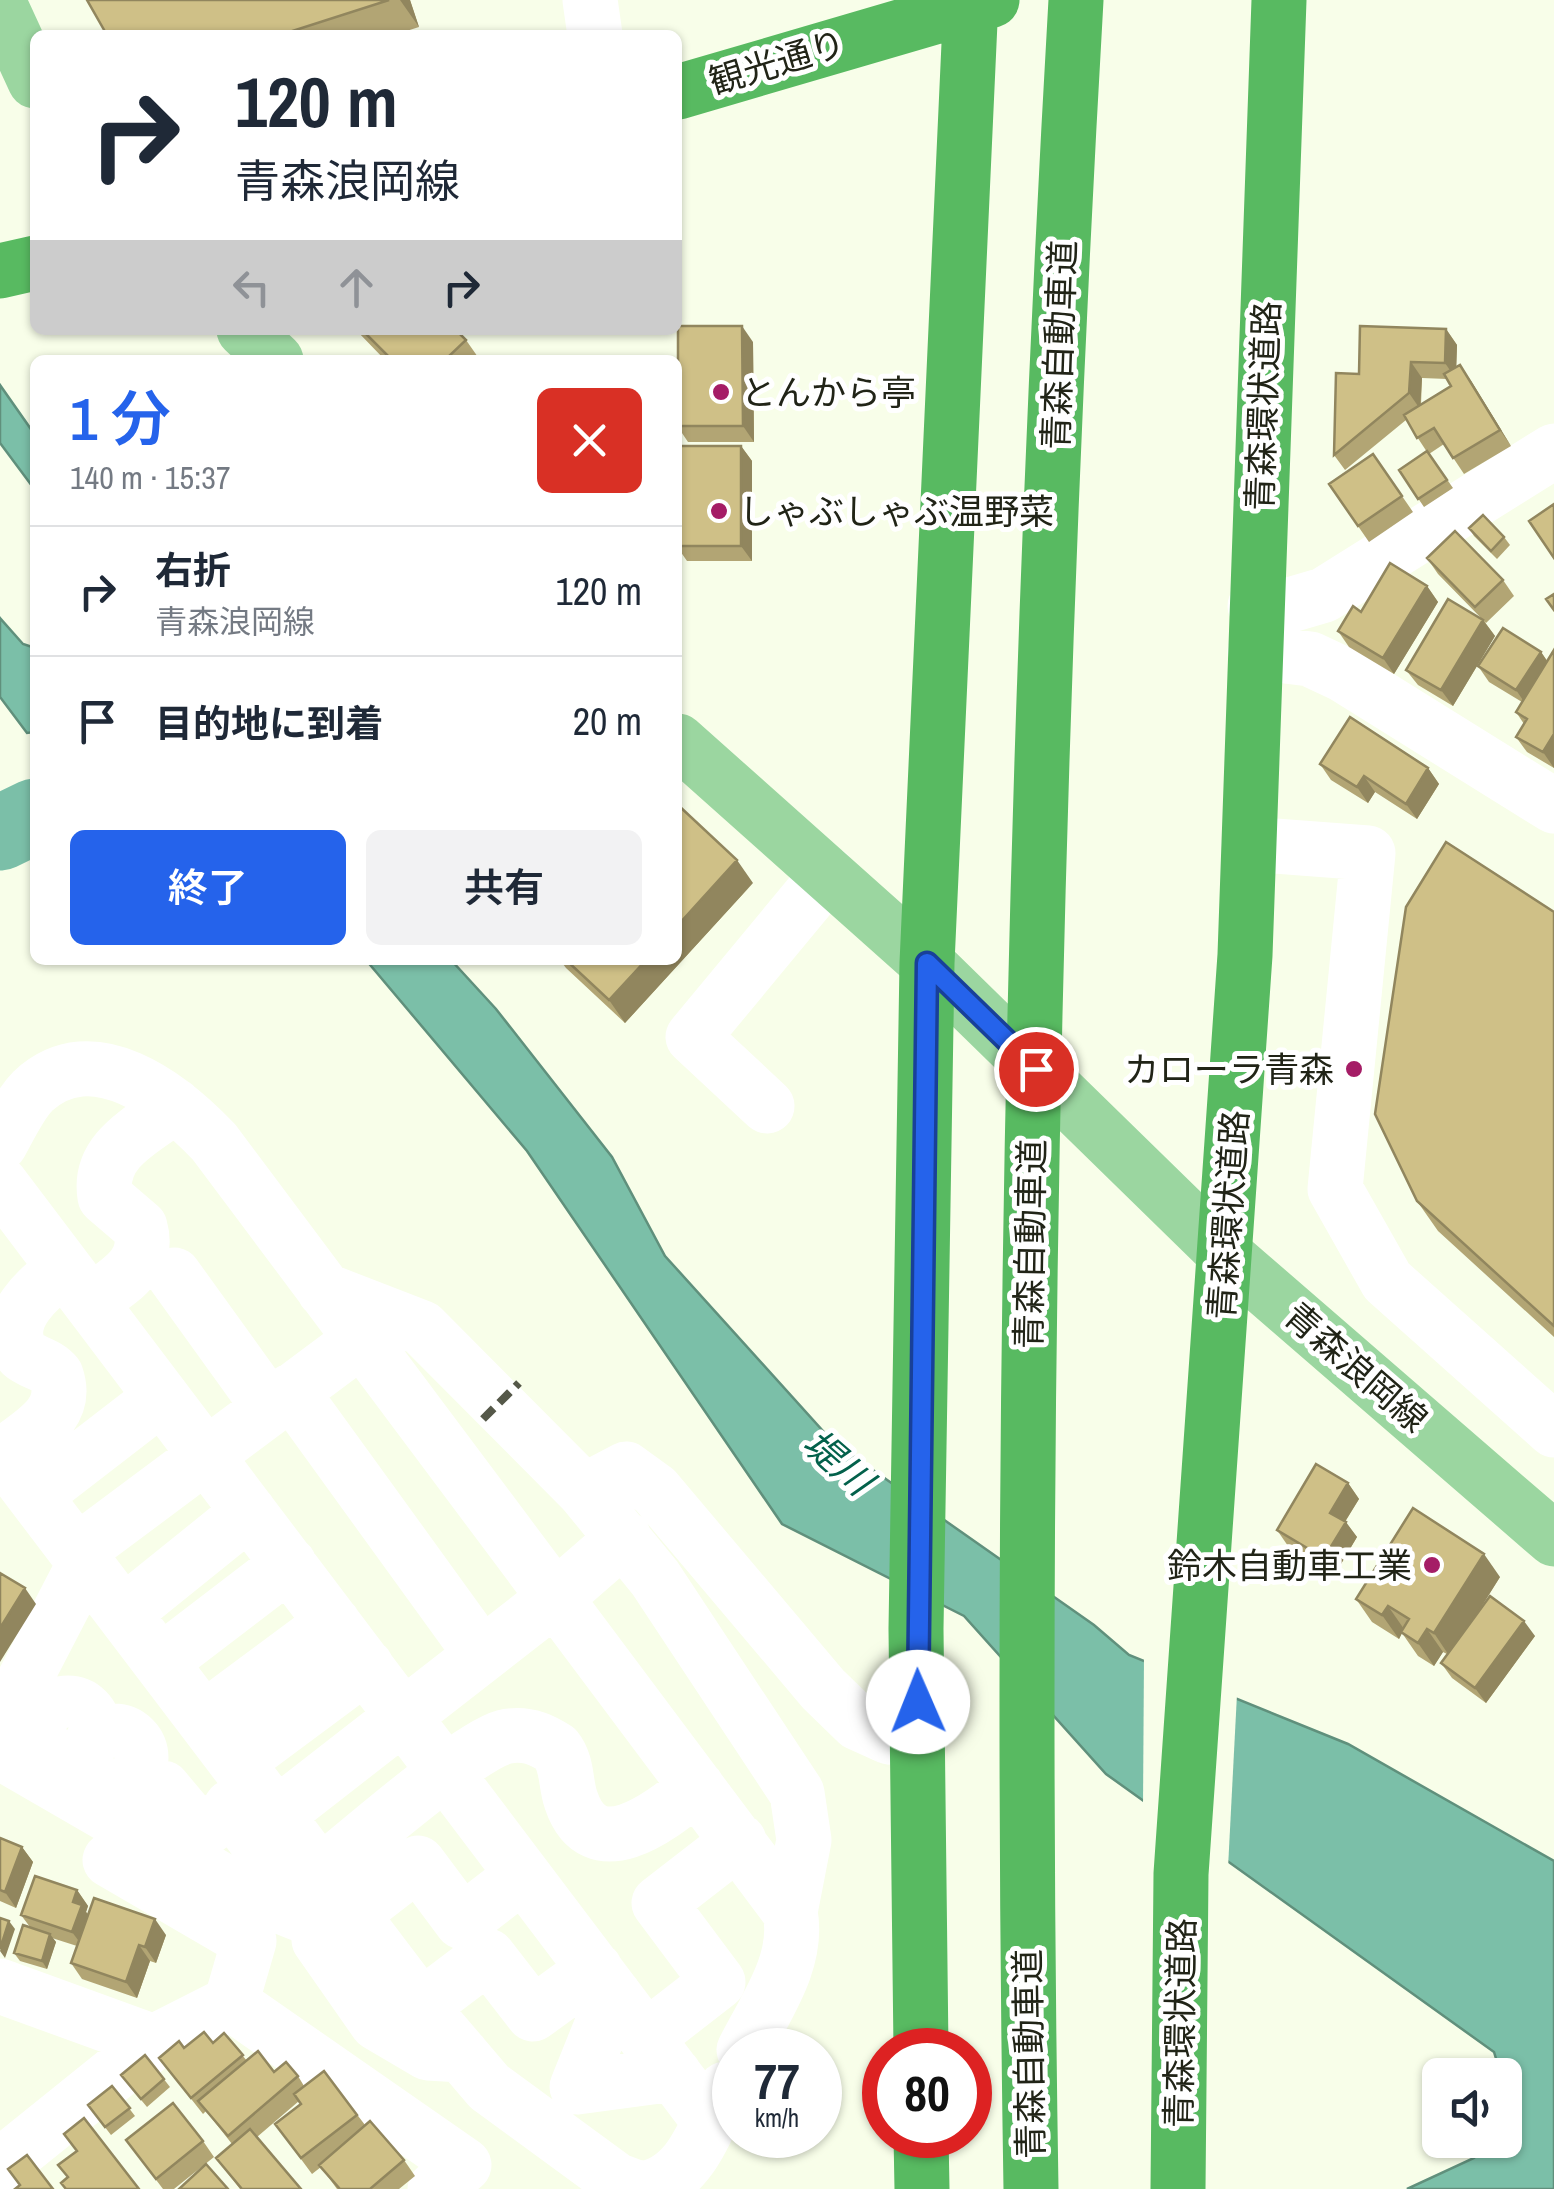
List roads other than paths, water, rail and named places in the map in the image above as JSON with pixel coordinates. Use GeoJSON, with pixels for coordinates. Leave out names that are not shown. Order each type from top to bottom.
{"type":"FeatureCollection","features":[{"type":"Feature","properties":{"kind":"highway","name":"青森自動車道"},"geometry":{"type":"LineString","coordinates":[[1031,2189],[1029,1201],[1064,220],[1076,0]]}},
{"type":"Feature","properties":{"kind":"highway","name":"青森環状道路"},"geometry":{"type":"LineString","coordinates":[[1178,2189],[1181,1874],[1226,1254],[1249,844],[1279,0]]}},
{"type":"Feature","properties":{"kind":"highway","name":"観光通り"},"geometry":{"type":"LineString","coordinates":[[682,91],[978,2]]}},
{"type":"Feature","properties":{"kind":"highway"},"geometry":{"type":"LineString","coordinates":[[920,2028],[918,1739],[927,963],[978,2]]}},
{"type":"Feature","properties":{"kind":"highway"},"geometry":{"type":"LineString","coordinates":[[0,271],[30,264]]}},
{"type":"Feature","properties":{"kind":"highway"},"geometry":{"type":"LineString","coordinates":[[921,2158],[922,2189]]}},
{"type":"Feature","properties":{"kind":"main road"},"geometry":{"type":"LineString","coordinates":[[0,5],[30,70]]}},
{"type":"Feature","properties":{"kind":"main road"},"geometry":{"type":"LineString","coordinates":[[249,335],[271,355]]}},
{"type":"Feature","properties":{"kind":"main road","name":"青森浪岡線"},"geometry":{"type":"LineString","coordinates":[[682,744],[927,963],[1226,1254],[1554,1539]]}},
{"type":"Feature","properties":{"kind":"street"},"geometry":{"type":"LineString","coordinates":[[590,0],[594,30]]}},
{"type":"Feature","properties":{"kind":"street"},"geometry":{"type":"LineString","coordinates":[[1554,451],[1324,596],[1290,604],[1255,629],[1342,674],[1554,806]]}},
{"type":"Feature","properties":{"kind":"street"},"geometry":{"type":"LineString","coordinates":[[1249,844],[1368,853],[1335,1189],[1387,1281],[1554,1430]]}},
{"type":"Feature","properties":{"kind":"street"},"geometry":{"type":"LineString","coordinates":[[767,1106],[693,1037],[828,874]]}},
{"type":"Feature","properties":{"kind":"street"},"geometry":{"type":"LineString","coordinates":[[0,1144],[33,1091],[60,1076],[94,1068],[124,1074],[175,1106],[214,1142],[790,1912],[795,1934],[790,1957],[755,2028]]}},
{"type":"Feature","properties":{"kind":"street"},"geometry":{"type":"LineString","coordinates":[[12,1467],[58,1407],[60,1389],[56,1375],[18,1351],[10,1325],[19,1301],[132,1271],[142,1250],[140,1227],[104,1196],[107,1164],[116,1149],[175,1106]]}},
{"type":"Feature","properties":{"kind":"street"},"geometry":{"type":"LineString","coordinates":[[0,1183],[708,2121]]}},
{"type":"Feature","properties":{"kind":"street"},"geometry":{"type":"LineString","coordinates":[[174,1275],[280,1399],[482,1655]]}},
{"type":"Feature","properties":{"kind":"street"},"geometry":{"type":"LineString","coordinates":[[324,1290],[422,1328],[584,1491],[624,1538],[798,1793],[804,1840],[790,1912]]}},
{"type":"Feature","properties":{"kind":"street"},"geometry":{"type":"LineString","coordinates":[[78,1568],[205,1454],[362,1340]]}},
{"type":"Feature","properties":{"kind":"street"},"geometry":{"type":"LineString","coordinates":[[12,1467],[162,1396]]}},
{"type":"Feature","properties":{"kind":"street"},"geometry":{"type":"LineString","coordinates":[[12,1467],[78,1568],[125,1612]]}},
{"type":"Feature","properties":{"kind":"street"},"geometry":{"type":"LineString","coordinates":[[584,1491],[626,1469],[656,1490],[823,1689],[858,1723],[889,1738],[918,1739]]}},
{"type":"Feature","properties":{"kind":"street"},"geometry":{"type":"LineString","coordinates":[[85,1711],[125,1612],[250,1512]]}},
{"type":"Feature","properties":{"kind":"street"},"geometry":{"type":"LineString","coordinates":[[118,1820],[163,1788],[200,1832],[250,1795],[404,1716],[554,1599],[624,1538]]}},
{"type":"Feature","properties":{"kind":"street"},"geometry":{"type":"LineString","coordinates":[[85,1711],[289,1564]]}},
{"type":"Feature","properties":{"kind":"street"},"geometry":{"type":"LineString","coordinates":[[78,1568],[85,1711]]}},
{"type":"Feature","properties":{"kind":"street"},"geometry":{"type":"LineString","coordinates":[[78,1568],[85,1711]]}},
{"type":"Feature","properties":{"kind":"street"},"geometry":{"type":"LineString","coordinates":[[85,1711],[206,1718],[333,1622]]}},
{"type":"Feature","properties":{"kind":"street"},"geometry":{"type":"LineString","coordinates":[[250,1795],[366,1666]]}},
{"type":"Feature","properties":{"kind":"street"},"geometry":{"type":"LineString","coordinates":[[85,1711],[250,1795]]}},
{"type":"Feature","properties":{"kind":"street"},"geometry":{"type":"LineString","coordinates":[[206,1718],[314,1893],[422,2006],[489,2088],[616,2180],[640,2189],[660,2187],[676,2176],[712,2113]]}},
{"type":"Feature","properties":{"kind":"street"},"geometry":{"type":"LineString","coordinates":[[314,1893],[448,1774],[498,1738],[518,1735],[544,1740],[561,1755],[570,1798],[582,1822],[617,1833],[646,1827],[698,1787]]}},
{"type":"Feature","properties":{"kind":"street"},"geometry":{"type":"LineString","coordinates":[[0,1752],[236,1888],[314,1893],[418,1863],[462,1922],[523,1875]]}},
{"type":"Feature","properties":{"kind":"street"},"geometry":{"type":"LineString","coordinates":[[0,1795],[249,1941],[231,2004],[154,2042],[0,2166]]}},
{"type":"Feature","properties":{"kind":"street"},"geometry":{"type":"LineString","coordinates":[[604,1982],[577,2088],[660,2056],[718,1982],[659,1904],[740,1841]]}},
{"type":"Feature","properties":{"kind":"street"},"geometry":{"type":"LineString","coordinates":[[314,1893],[319,1940],[377,2022],[428,2053],[462,2055]]}},
{"type":"Feature","properties":{"kind":"street"},"geometry":{"type":"LineString","coordinates":[[422,2006],[488,1956],[533,2014],[604,1982]]}},
{"type":"Feature","properties":{"kind":"street"},"geometry":{"type":"LineString","coordinates":[[0,1986],[154,2042]]}},
{"type":"Feature","properties":{"kind":"street"},"geometry":{"type":"LineString","coordinates":[[231,2004],[464,2164],[435,2189]]}},
{"type":"Feature","properties":{"kind":"water"},"geometry":{"type":"Polygon","coordinates":[[[0,385],[30,428],[30,483],[0,443],[0,385]]]}},
{"type":"Feature","properties":{"kind":"water"},"geometry":{"type":"Polygon","coordinates":[[[0,618],[23,644],[30,646],[30,733],[0,697],[0,618]]]}},
{"type":"Feature","properties":{"kind":"water","name":"堤川"},"geometry":{"type":"Polygon","coordinates":[[[370,965],[456,965],[496,1009],[612,1157],[665,1256],[833,1442],[1094,1625],[1129,1655],[1348,1744],[1554,1861],[1554,2189],[1407,2189],[1474,2158],[1522,2158],[1522,2058],[1496,2058],[1494,2052],[1106,1774],[964,1616],[782,1524],[527,1151],[370,965]]]}},
{"type":"Feature","properties":{"kind":"waterway"},"geometry":{"type":"LineString","coordinates":[[0,833],[30,818]]}},
{"type":"Feature","properties":{"kind":"railway"},"geometry":{"type":"LineString","coordinates":[[483,1419],[519,1383]]}},
{"type":"Feature","properties":{"kind":"place","name":"とんから亭"},"geometry":{"type":"Point","coordinates":[721,392]}},
{"type":"Feature","properties":{"kind":"place","name":"しゃぶしゃぶ温野菜"},"geometry":{"type":"Point","coordinates":[719,511]}},
{"type":"Feature","properties":{"kind":"place","name":"カローラ青森"},"geometry":{"type":"Point","coordinates":[1354,1069]}},
{"type":"Feature","properties":{"kind":"place","name":"鈴木自動車工業"},"geometry":{"type":"Point","coordinates":[1432,1565]}}]}
